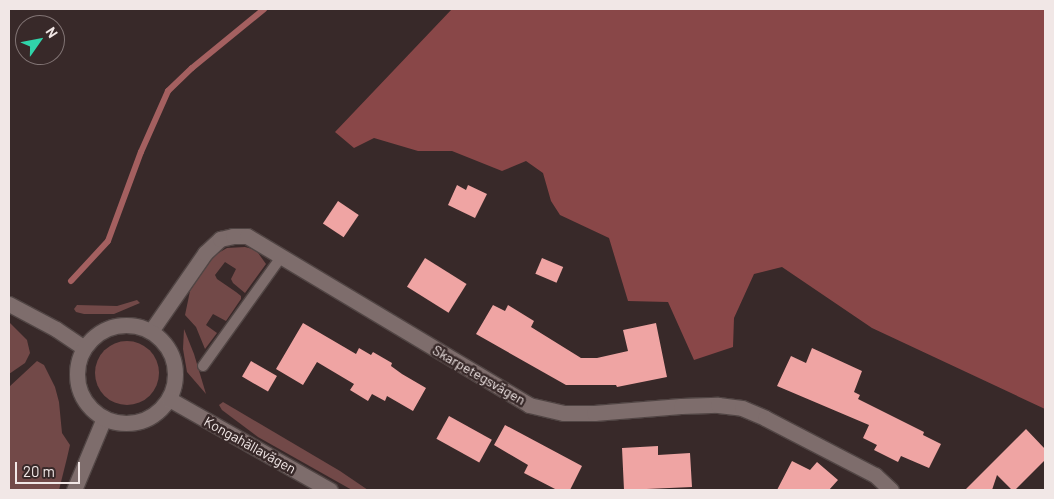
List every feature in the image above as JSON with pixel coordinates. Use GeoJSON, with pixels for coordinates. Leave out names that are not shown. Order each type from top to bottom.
{"type":"FeatureCollection","features":[{"type":"Feature","properties":{"kind":"street","name":"Skarpetegsvägen"},"geometry":{"type":"LineString","coordinates":[[151,332],[205,253],[220,239],[233,236],[247,236],[529,405],[564,413],[681,406],[718,405],[742,408],[875,475],[891,490]]}},
{"type":"Feature","properties":{"kind":"street"},"geometry":{"type":"LineString","coordinates":[[9,304],[56,329],[84,348]]}},
{"type":"Feature","properties":{"kind":"street"},"geometry":{"type":"LineString","coordinates":[[134,325],[151,332],[166,344],[174,362],[175,381],[169,399],[157,413],[140,421],[122,423],[104,418],[88,406],[79,388],[78,367],[84,348],[97,334],[114,326],[134,325]]}},
{"type":"Feature","properties":{"kind":"street","name":"Kongahällavägen"},"geometry":{"type":"LineString","coordinates":[[169,399],[330,490]]}},
{"type":"Feature","properties":{"kind":"street"},"geometry":{"type":"LineString","coordinates":[[74,490],[104,418]]}},
{"type":"Feature","properties":{"kind":"lane"},"geometry":{"type":"LineString","coordinates":[[204,366],[281,257]]}},
{"type":"Feature","properties":{"kind":"shaded area"},"geometry":{"type":"Polygon","coordinates":[[[452,9],[1045,9],[1045,409],[872,328],[782,267],[754,274],[734,318],[733,347],[694,360],[668,302],[628,301],[609,238],[560,215],[551,201],[543,173],[526,161],[502,171],[452,151],[418,151],[374,138],[354,148],[335,132],[452,9]]]}},
{"type":"Feature","properties":{"kind":"shaded area"},"geometry":{"type":"Polygon","coordinates":[[[245,247],[256,250],[266,264],[245,293],[231,279],[236,269],[225,262],[215,275],[217,279],[241,296],[241,299],[226,321],[213,314],[206,325],[217,333],[205,349],[196,327],[185,315],[190,291],[206,263],[213,256],[227,248],[245,247]]]}},
{"type":"Feature","properties":{"kind":"shaded area"},"geometry":{"type":"Polygon","coordinates":[[[137,300],[140,303],[114,314],[84,314],[76,312],[74,309],[77,305],[117,306],[137,300]]]}},
{"type":"Feature","properties":{"kind":"shaded area"},"geometry":{"type":"Polygon","coordinates":[[[9,322],[27,340],[30,353],[25,363],[9,374],[9,322]]]}},
{"type":"Feature","properties":{"kind":"shaded area"},"geometry":{"type":"Polygon","coordinates":[[[184,329],[206,394],[187,372],[183,349],[184,329]]]}},
{"type":"Feature","properties":{"kind":"shaded area"},"geometry":{"type":"Polygon","coordinates":[[[121,341],[133,341],[150,350],[157,361],[159,373],[157,385],[150,396],[133,405],[121,405],[109,400],[100,391],[95,379],[95,367],[100,355],[109,346],[121,341]]]}},
{"type":"Feature","properties":{"kind":"shaded area"},"geometry":{"type":"Polygon","coordinates":[[[37,361],[44,365],[55,387],[59,402],[62,433],[70,445],[59,490],[9,490],[9,387],[37,361]]]}},
{"type":"Feature","properties":{"kind":"shaded area"},"geometry":{"type":"Polygon","coordinates":[[[223,402],[340,471],[368,490],[352,490],[258,437],[222,410],[219,405],[223,402]]]}},
{"type":"Feature","properties":{"kind":"building"},"geometry":{"type":"Polygon","coordinates":[[[457,185],[466,190],[468,185],[487,194],[475,218],[448,205],[457,185]]]}},
{"type":"Feature","properties":{"kind":"building"},"geometry":{"type":"Polygon","coordinates":[[[338,201],[359,215],[344,237],[323,223],[338,201]]]}},
{"type":"Feature","properties":{"kind":"building"},"geometry":{"type":"Polygon","coordinates":[[[425,258],[467,284],[449,313],[407,287],[425,258]]]}},
{"type":"Feature","properties":{"kind":"building"},"geometry":{"type":"Polygon","coordinates":[[[542,258],[563,267],[557,283],[535,274],[542,258]]]}},
{"type":"Feature","properties":{"kind":"building"},"geometry":{"type":"Polygon","coordinates":[[[493,305],[505,311],[508,305],[534,321],[531,327],[581,358],[597,358],[628,351],[623,330],[656,323],[667,377],[617,387],[616,385],[566,385],[476,334],[493,305]]]}},
{"type":"Feature","properties":{"kind":"building"},"geometry":{"type":"Polygon","coordinates":[[[303,323],[356,354],[359,348],[371,355],[373,352],[392,363],[391,366],[402,374],[426,388],[413,411],[387,396],[385,401],[372,394],[368,401],[350,390],[354,384],[317,362],[303,385],[276,369],[303,323]]]}},
{"type":"Feature","properties":{"kind":"building"},"geometry":{"type":"Polygon","coordinates":[[[812,348],[862,371],[854,392],[860,395],[858,399],[924,432],[923,435],[941,444],[929,468],[901,456],[898,462],[874,450],[877,445],[863,438],[869,425],[777,386],[791,356],[806,363],[812,348]]]}},
{"type":"Feature","properties":{"kind":"building"},"geometry":{"type":"Polygon","coordinates":[[[251,361],[277,376],[268,392],[242,377],[251,361]]]}},
{"type":"Feature","properties":{"kind":"building"},"geometry":{"type":"Polygon","coordinates":[[[449,416],[492,440],[479,462],[436,439],[449,416]]]}},
{"type":"Feature","properties":{"kind":"building"},"geometry":{"type":"Polygon","coordinates":[[[505,425],[582,466],[570,490],[557,490],[524,473],[528,465],[494,445],[505,425]]]}},
{"type":"Feature","properties":{"kind":"building"},"geometry":{"type":"Polygon","coordinates":[[[1026,429],[1045,449],[1045,460],[1015,490],[1012,490],[997,475],[992,490],[965,490],[1026,429]]]}},
{"type":"Feature","properties":{"kind":"building"},"geometry":{"type":"Polygon","coordinates":[[[658,446],[658,455],[690,453],[692,487],[624,490],[622,448],[658,446]]]}},
{"type":"Feature","properties":{"kind":"building"},"geometry":{"type":"Polygon","coordinates":[[[792,461],[810,470],[817,462],[838,480],[829,490],[777,490],[792,461]]]}},
{"type":"Feature","properties":{"kind":"waterway"},"geometry":{"type":"LineString","coordinates":[[71,281],[108,241],[141,152],[168,91],[192,68],[264,9]]}}]}
